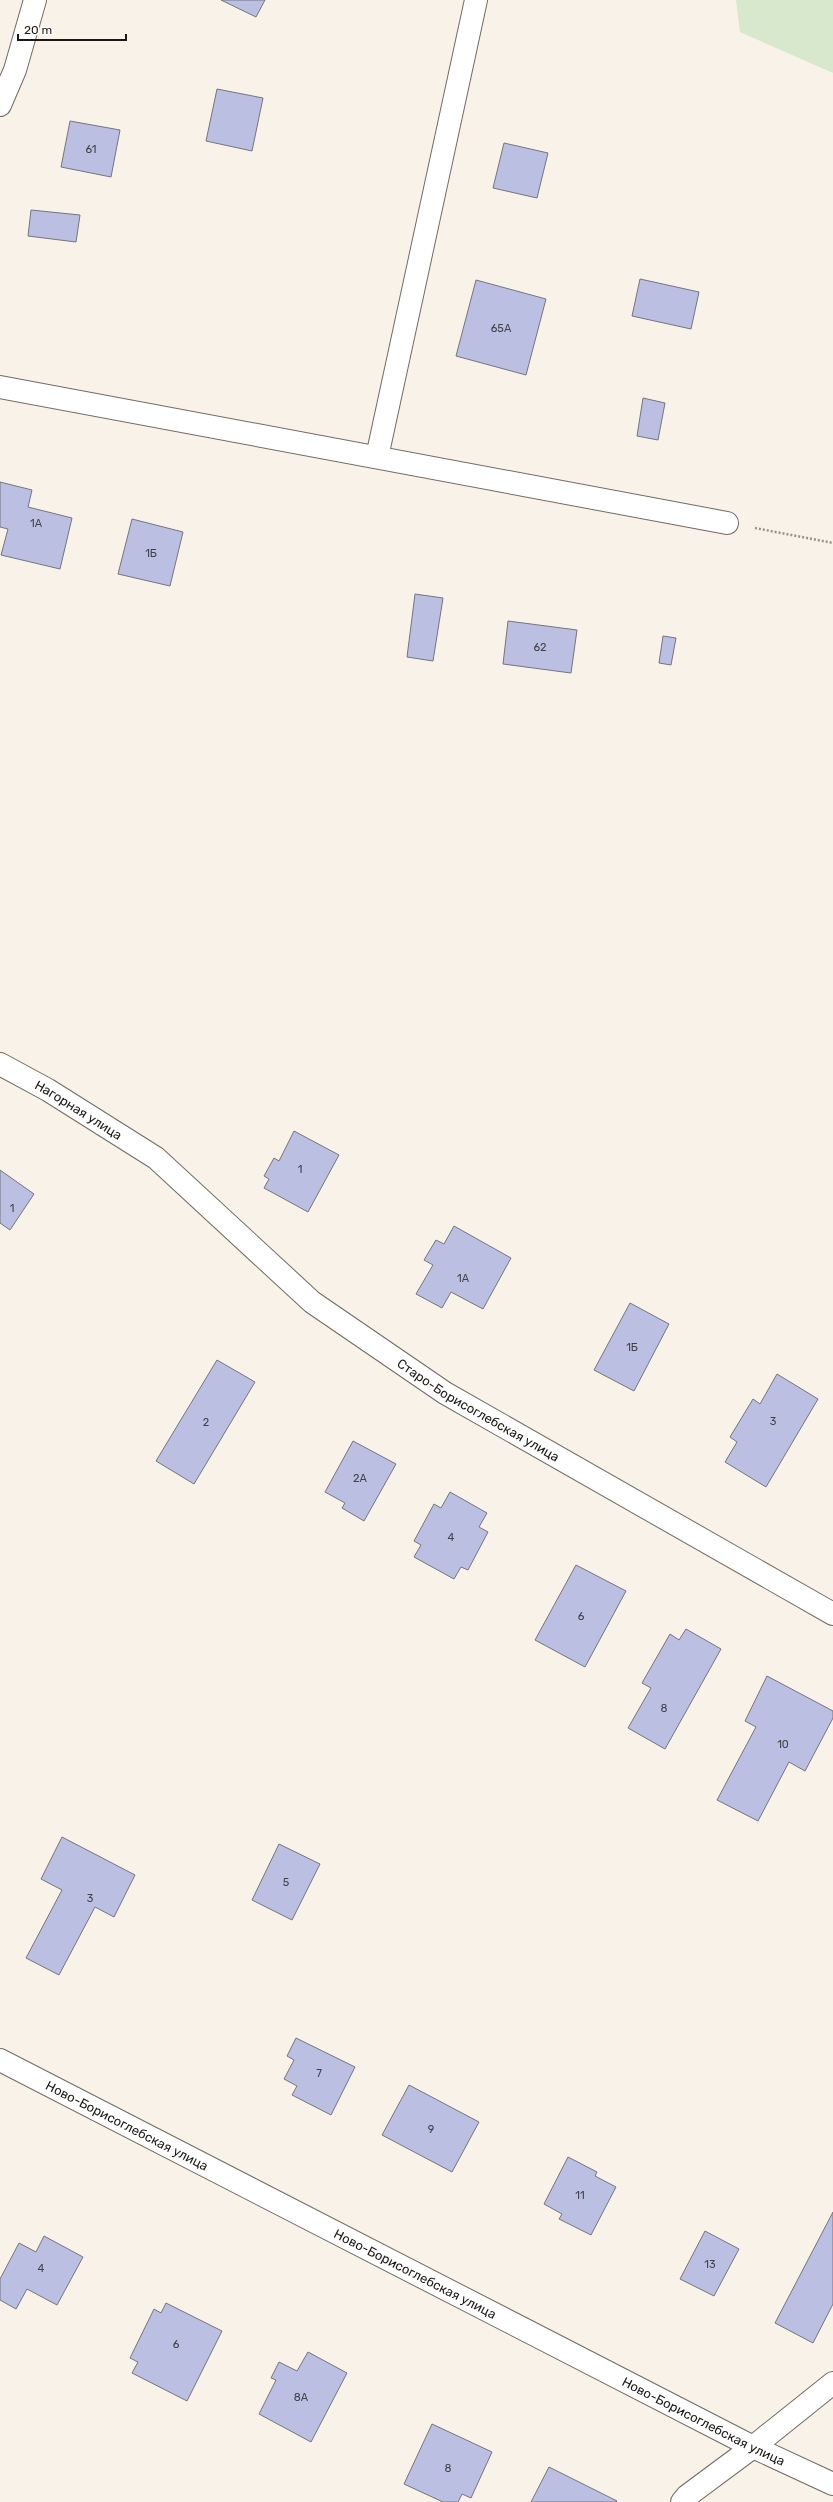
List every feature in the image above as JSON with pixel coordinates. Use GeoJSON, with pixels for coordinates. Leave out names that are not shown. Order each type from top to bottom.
{"type":"FeatureCollection","features":[{"type":"Feature","properties":{"kind":"street"},"geometry":{"type":"LineString","coordinates":[[0,105],[15,70],[35,0]]}},
{"type":"Feature","properties":{"kind":"street"},"geometry":{"type":"LineString","coordinates":[[376,457],[476,0]]}},
{"type":"Feature","properties":{"kind":"street"},"geometry":{"type":"LineString","coordinates":[[0,387],[727,523]]}},
{"type":"Feature","properties":{"kind":"street","name":"Нагорная улица"},"geometry":{"type":"LineString","coordinates":[[0,1064],[48,1090],[156,1158]]}},
{"type":"Feature","properties":{"kind":"street","name":"Старо-Борисоглебская улица"},"geometry":{"type":"LineString","coordinates":[[156,1158],[312,1302],[439,1388],[833,1614]]}},
{"type":"Feature","properties":{"kind":"street","name":"Ново-Борисоглебская улица"},"geometry":{"type":"LineString","coordinates":[[0,2060],[753,2448],[833,2484]]}},
{"type":"Feature","properties":{"kind":"street"},"geometry":{"type":"LineString","coordinates":[[682,2502],[687,2496],[753,2448],[833,2383]]}},
{"type":"Feature","properties":{"kind":"path"},"geometry":{"type":"LineString","coordinates":[[727,523],[833,543]]}},
{"type":"Feature","properties":{"kind":"green space"},"geometry":{"type":"Polygon","coordinates":[[[736,0],[833,0],[833,73],[740,32],[736,0]]]}},
{"type":"Feature","properties":{"kind":"building"},"geometry":{"type":"Polygon","coordinates":[[[221,0],[265,0],[256,17],[221,0]]]}},
{"type":"Feature","properties":{"kind":"building"},"geometry":{"type":"Polygon","coordinates":[[[217,89],[263,98],[252,151],[206,141],[217,89]]]}},
{"type":"Feature","properties":{"kind":"building"},"geometry":{"type":"Polygon","coordinates":[[[70,121],[120,130],[111,177],[61,167],[70,121]]]}},
{"type":"Feature","properties":{"kind":"building"},"geometry":{"type":"Polygon","coordinates":[[[504,143],[548,153],[537,198],[493,188],[504,143]]]}},
{"type":"Feature","properties":{"kind":"building"},"geometry":{"type":"Polygon","coordinates":[[[31,210],[80,215],[76,242],[28,236],[31,210]]]}},
{"type":"Feature","properties":{"kind":"building"},"geometry":{"type":"Polygon","coordinates":[[[640,279],[699,292],[691,329],[632,316],[640,279]]]}},
{"type":"Feature","properties":{"kind":"building"},"geometry":{"type":"Polygon","coordinates":[[[476,280],[546,299],[526,375],[456,356],[476,280]]]}},
{"type":"Feature","properties":{"kind":"building"},"geometry":{"type":"Polygon","coordinates":[[[643,398],[665,403],[658,440],[637,436],[643,398]]]}},
{"type":"Feature","properties":{"kind":"building"},"geometry":{"type":"Polygon","coordinates":[[[0,482],[32,490],[28,507],[72,518],[60,569],[1,555],[8,529],[0,527],[0,482]]]}},
{"type":"Feature","properties":{"kind":"building"},"geometry":{"type":"Polygon","coordinates":[[[132,519],[183,532],[170,586],[118,574],[132,519]]]}},
{"type":"Feature","properties":{"kind":"building"},"geometry":{"type":"Polygon","coordinates":[[[415,594],[443,598],[433,661],[407,657],[415,594]]]}},
{"type":"Feature","properties":{"kind":"building"},"geometry":{"type":"Polygon","coordinates":[[[508,621],[577,630],[571,673],[503,664],[508,621]]]}},
{"type":"Feature","properties":{"kind":"building"},"geometry":{"type":"Polygon","coordinates":[[[663,636],[676,638],[671,665],[659,663],[663,636]]]}},
{"type":"Feature","properties":{"kind":"building"},"geometry":{"type":"Polygon","coordinates":[[[294,1131],[339,1155],[308,1212],[264,1188],[269,1179],[264,1176],[274,1158],[279,1161],[294,1131]]]}},
{"type":"Feature","properties":{"kind":"building"},"geometry":{"type":"Polygon","coordinates":[[[0,1170],[34,1194],[10,1230],[0,1223],[0,1170]]]}},
{"type":"Feature","properties":{"kind":"building"},"geometry":{"type":"Polygon","coordinates":[[[454,1226],[511,1258],[483,1309],[451,1292],[442,1308],[416,1294],[433,1265],[424,1260],[436,1240],[444,1244],[454,1226]]]}},
{"type":"Feature","properties":{"kind":"building"},"geometry":{"type":"Polygon","coordinates":[[[630,1303],[669,1324],[634,1391],[594,1370],[630,1303]]]}},
{"type":"Feature","properties":{"kind":"building"},"geometry":{"type":"Polygon","coordinates":[[[217,1360],[255,1382],[194,1484],[156,1461],[217,1360]]]}},
{"type":"Feature","properties":{"kind":"building"},"geometry":{"type":"Polygon","coordinates":[[[777,1374],[818,1399],[766,1487],[725,1462],[737,1442],[730,1437],[753,1399],[760,1404],[777,1374]]]}},
{"type":"Feature","properties":{"kind":"building"},"geometry":{"type":"Polygon","coordinates":[[[353,1441],[396,1464],[364,1521],[342,1508],[345,1503],[325,1492],[353,1441]]]}},
{"type":"Feature","properties":{"kind":"building"},"geometry":{"type":"Polygon","coordinates":[[[450,1492],[487,1513],[479,1527],[488,1532],[468,1570],[461,1567],[454,1579],[414,1557],[421,1545],[414,1541],[434,1504],[441,1508],[450,1492]]]}},
{"type":"Feature","properties":{"kind":"building"},"geometry":{"type":"Polygon","coordinates":[[[576,1565],[626,1591],[585,1667],[535,1640],[576,1565]]]}},
{"type":"Feature","properties":{"kind":"building"},"geometry":{"type":"Polygon","coordinates":[[[686,1629],[721,1649],[665,1749],[628,1728],[651,1688],[642,1683],[670,1634],[679,1640],[686,1629]]]}},
{"type":"Feature","properties":{"kind":"building"},"geometry":{"type":"Polygon","coordinates":[[[767,1676],[833,1711],[833,1718],[805,1771],[789,1762],[758,1821],[717,1800],[756,1727],[745,1721],[767,1676]]]}},
{"type":"Feature","properties":{"kind":"building"},"geometry":{"type":"Polygon","coordinates":[[[62,1837],[135,1875],[114,1917],[95,1907],[59,1975],[26,1958],[62,1890],[41,1879],[62,1837]]]}},
{"type":"Feature","properties":{"kind":"building"},"geometry":{"type":"Polygon","coordinates":[[[279,1844],[320,1864],[292,1920],[252,1900],[279,1844]]]}},
{"type":"Feature","properties":{"kind":"building"},"geometry":{"type":"Polygon","coordinates":[[[296,2038],[355,2067],[331,2115],[292,2095],[297,2086],[284,2079],[294,2060],[287,2056],[296,2038]]]}},
{"type":"Feature","properties":{"kind":"building"},"geometry":{"type":"Polygon","coordinates":[[[409,2085],[479,2122],[452,2172],[382,2135],[409,2085]]]}},
{"type":"Feature","properties":{"kind":"building"},"geometry":{"type":"Polygon","coordinates":[[[568,2157],[597,2172],[595,2176],[616,2187],[591,2235],[559,2219],[562,2214],[544,2204],[568,2157]]]}},
{"type":"Feature","properties":{"kind":"building"},"geometry":{"type":"Polygon","coordinates":[[[833,2212],[833,2304],[813,2343],[775,2323],[833,2212]]]}},
{"type":"Feature","properties":{"kind":"building"},"geometry":{"type":"Polygon","coordinates":[[[705,2231],[739,2249],[714,2296],[680,2279],[705,2231]]]}},
{"type":"Feature","properties":{"kind":"building"},"geometry":{"type":"Polygon","coordinates":[[[44,2236],[83,2257],[57,2305],[27,2289],[16,2309],[0,2300],[0,2279],[19,2243],[36,2252],[44,2236]]]}},
{"type":"Feature","properties":{"kind":"building"},"geometry":{"type":"Polygon","coordinates":[[[166,2303],[222,2331],[187,2401],[132,2373],[138,2362],[130,2358],[154,2309],[161,2313],[166,2303]]]}},
{"type":"Feature","properties":{"kind":"building"},"geometry":{"type":"Polygon","coordinates":[[[308,2352],[347,2373],[311,2442],[259,2414],[276,2380],[271,2378],[279,2362],[297,2371],[308,2352]]]}},
{"type":"Feature","properties":{"kind":"building"},"geometry":{"type":"Polygon","coordinates":[[[432,2424],[492,2452],[471,2498],[462,2494],[458,2502],[443,2502],[404,2484],[432,2424]]]}},
{"type":"Feature","properties":{"kind":"building"},"geometry":{"type":"Polygon","coordinates":[[[549,2467],[617,2501],[531,2502],[549,2467]]]}}]}
